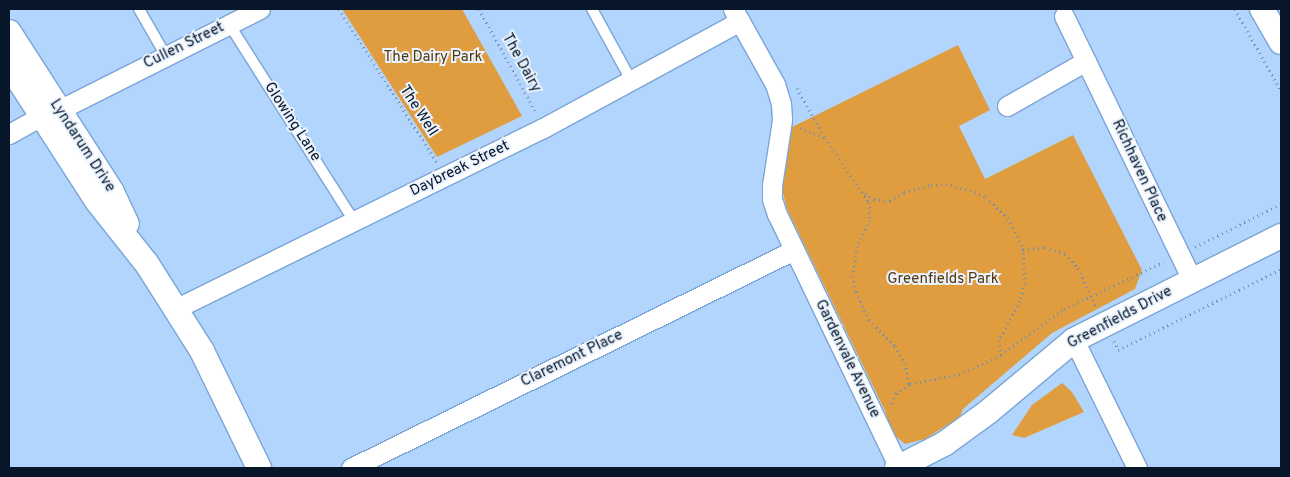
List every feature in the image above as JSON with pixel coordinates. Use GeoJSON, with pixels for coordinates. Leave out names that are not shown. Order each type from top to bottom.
{"type":"FeatureCollection","features":[{"type":"Feature","properties":{"kind":"street","name":"Cullen Street"},"geometry":{"type":"LineString","coordinates":[[50,113],[260,9]]}},
{"type":"Feature","properties":{"kind":"street"},"geometry":{"type":"LineString","coordinates":[[1262,9],[1281,42]]}},
{"type":"Feature","properties":{"kind":"street","name":"Daybreak Street"},"geometry":{"type":"LineString","coordinates":[[175,309],[543,128],[631,80],[737,15]]}},
{"type":"Feature","properties":{"kind":"street","name":"Gardenvale Avenue"},"geometry":{"type":"LineString","coordinates":[[737,15],[775,84],[782,120],[772,200],[898,468]]}},
{"type":"Feature","properties":{"kind":"street","name":"Richhaven Place"},"geometry":{"type":"LineString","coordinates":[[1064,16],[1192,280]]}},
{"type":"Feature","properties":{"kind":"street","name":"Lyndarum Drive"},"geometry":{"type":"LineString","coordinates":[[9,32],[50,113]]}},
{"type":"Feature","properties":{"kind":"street"},"geometry":{"type":"LineString","coordinates":[[1007,106],[1086,61]]}},
{"type":"Feature","properties":{"kind":"street","name":"Lyndarum Drive"},"geometry":{"type":"LineString","coordinates":[[9,65],[50,113],[112,192],[147,264],[214,372],[260,468]]}},
{"type":"Feature","properties":{"kind":"street"},"geometry":{"type":"LineString","coordinates":[[9,126],[50,113]]}},
{"type":"Feature","properties":{"kind":"street"},"geometry":{"type":"LineString","coordinates":[[9,134],[50,113]]}},
{"type":"Feature","properties":{"kind":"street","name":"Greenfields Drive"},"geometry":{"type":"LineString","coordinates":[[898,468],[944,444],[988,412],[1074,340],[1281,236]]}},
{"type":"Feature","properties":{"kind":"street","name":"Claremont Place"},"geometry":{"type":"LineString","coordinates":[[351,468],[794,250]]}},
{"type":"Feature","properties":{"kind":"street"},"geometry":{"type":"LineString","coordinates":[[1074,340],[1137,468]]}},
{"type":"Feature","properties":{"kind":"lane"},"geometry":{"type":"LineString","coordinates":[[139,9],[166,56]]}},
{"type":"Feature","properties":{"kind":"lane"},"geometry":{"type":"LineString","coordinates":[[592,9],[631,80]]}},
{"type":"Feature","properties":{"kind":"lane","name":"Glowing Lane"},"geometry":{"type":"LineString","coordinates":[[229,24],[354,221]]}},
{"type":"Feature","properties":{"kind":"path","name":"The Well"},"geometry":{"type":"LineString","coordinates":[[339,9],[444,176]]}},
{"type":"Feature","properties":{"kind":"path","name":"The Dairy"},"geometry":{"type":"LineString","coordinates":[[479,9],[543,128]]}},
{"type":"Feature","properties":{"kind":"path"},"geometry":{"type":"LineString","coordinates":[[1234,9],[1281,91]]}},
{"type":"Feature","properties":{"kind":"path"},"geometry":{"type":"LineString","coordinates":[[794,82],[825,138],[865,192],[869,202],[870,220],[857,246],[853,276],[856,292],[868,320],[902,354],[908,384]]}},
{"type":"Feature","properties":{"kind":"path"},"geometry":{"type":"LineString","coordinates":[[782,120],[825,138]]}},
{"type":"Feature","properties":{"kind":"path"},"geometry":{"type":"LineString","coordinates":[[865,192],[874,199],[890,201],[917,187],[946,184],[986,198],[1008,218],[1022,248],[1026,266],[1020,300],[999,340],[1001,355]]}},
{"type":"Feature","properties":{"kind":"path"},"geometry":{"type":"LineString","coordinates":[[880,428],[892,420],[892,400],[908,384],[960,374],[1001,355],[1064,309],[1281,204]]}},
{"type":"Feature","properties":{"kind":"green space","name":"The Dairy Park"},"geometry":{"type":"Polygon","coordinates":[[[342,9],[462,9],[522,116],[437,157],[342,9]]]}},
{"type":"Feature","properties":{"kind":"green space","name":"Greenfields Park"},"geometry":{"type":"Polygon","coordinates":[[[958,45],[990,110],[959,126],[985,179],[1073,135],[1142,270],[1135,289],[1052,333],[963,409],[960,417],[925,439],[905,444],[892,433],[885,411],[787,209],[782,189],[792,127],[958,45]]]}},
{"type":"Feature","properties":{"kind":"green space"},"geometry":{"type":"Polygon","coordinates":[[[1062,383],[1072,392],[1084,412],[1024,438],[1012,435],[1032,405],[1062,383]]]}}]}
